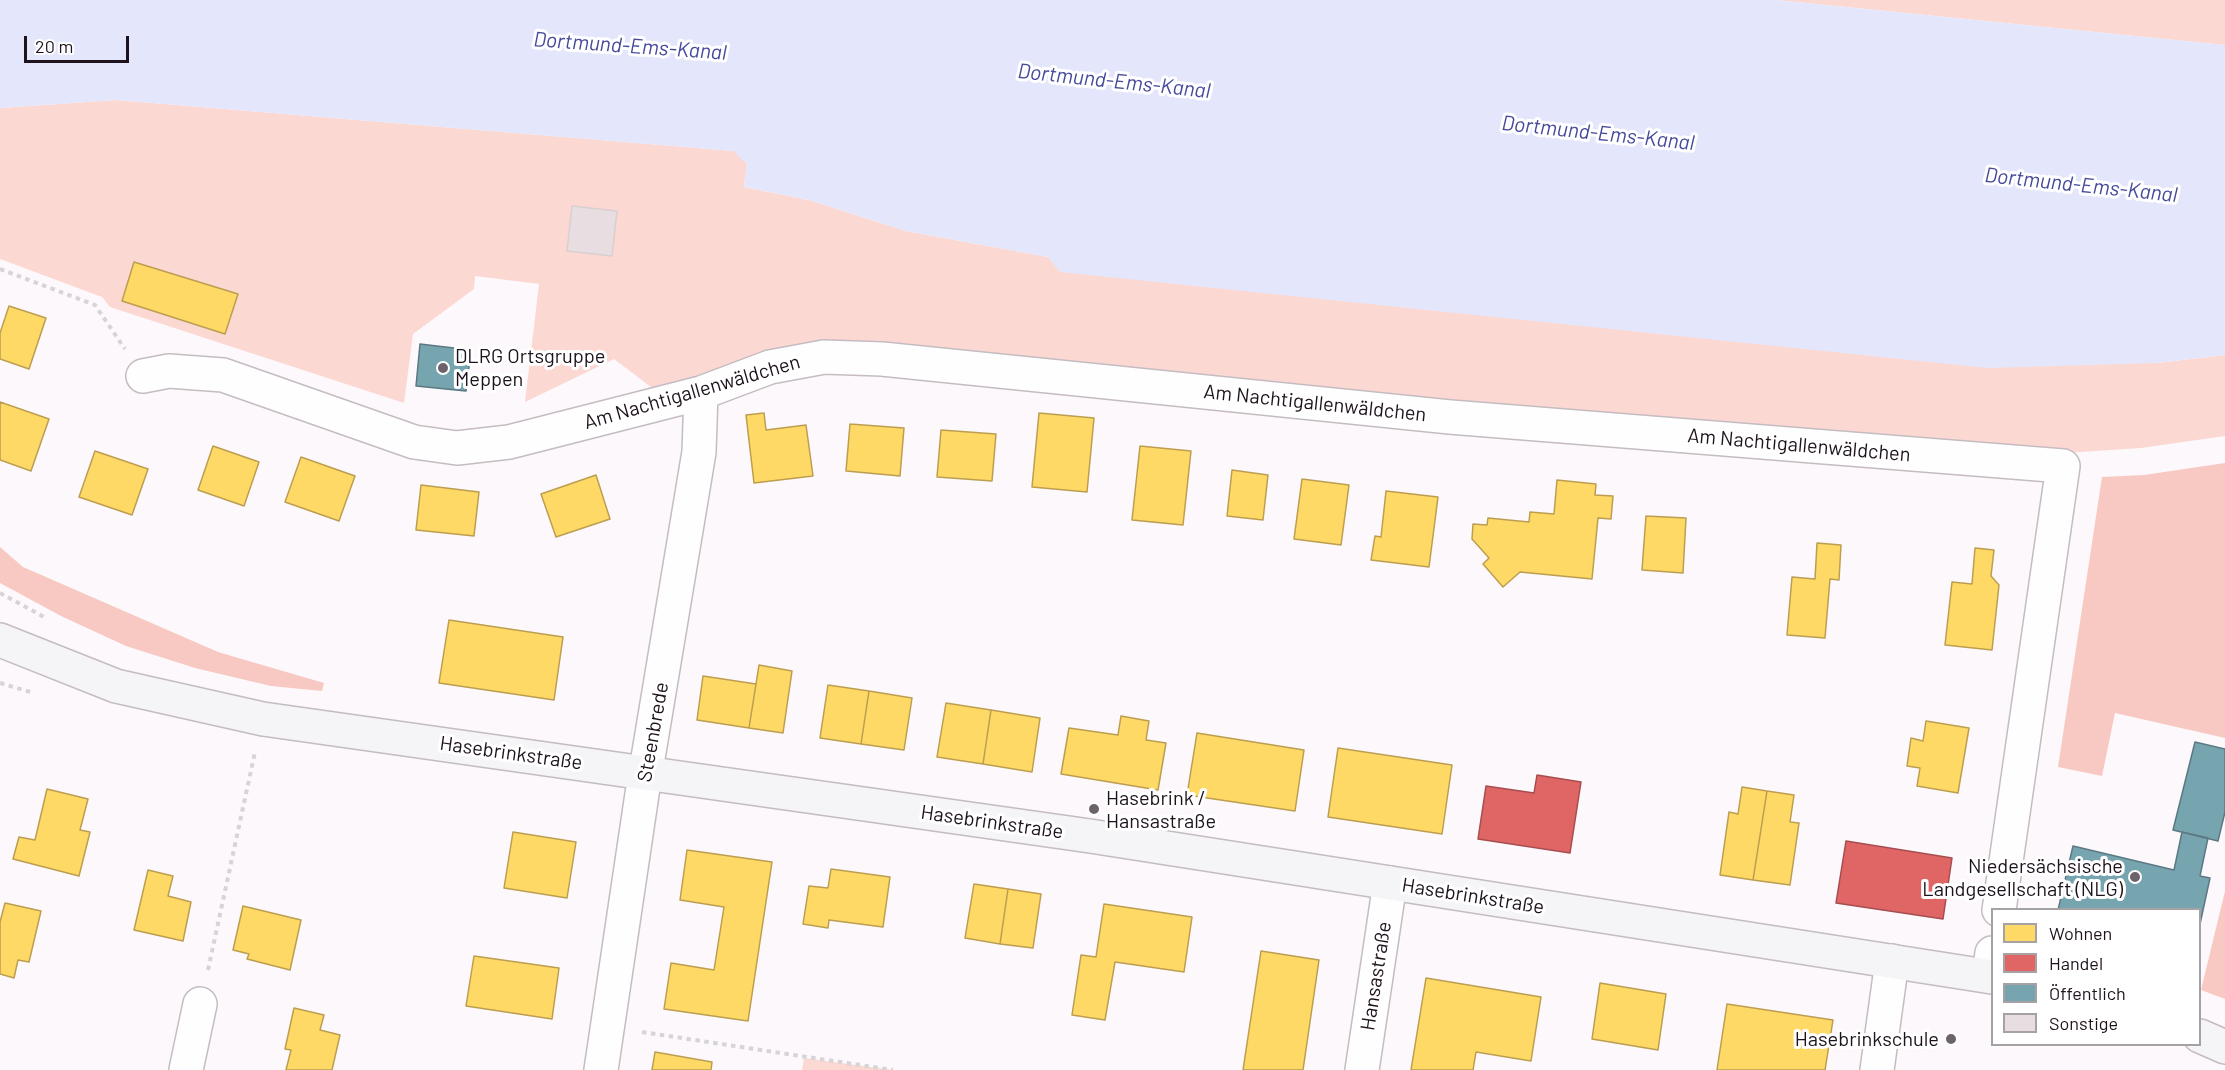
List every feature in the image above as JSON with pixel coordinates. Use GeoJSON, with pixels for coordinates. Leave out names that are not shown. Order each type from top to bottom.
{"type":"FeatureCollection","features":[{"type":"Feature","properties":{"kind":"street","name":"Am Nachtigallenwäldchen"},"geometry":{"type":"LineString","coordinates":[[143,376],[169,371],[223,375],[414,442],[457,448],[509,442],[701,393],[770,366],[824,357],[882,358],[1450,417],[2063,466],[1999,908]]}},
{"type":"Feature","properties":{"kind":"street","name":"Steenbrede"},"geometry":{"type":"LineString","coordinates":[[602,1070],[646,771],[699,452],[701,393]]}},
{"type":"Feature","properties":{"kind":"street","name":"Hasebrinkstraße"},"geometry":{"type":"LineString","coordinates":[[0,640],[116,686],[263,718],[1090,836],[1892,961],[1991,968]]}},
{"type":"Feature","properties":{"kind":"street","name":"Hansastraße"},"geometry":{"type":"LineString","coordinates":[[1362,1070],[1390,883]]}},
{"type":"Feature","properties":{"kind":"street"},"geometry":{"type":"LineString","coordinates":[[1877,1070],[1892,961]]}},
{"type":"Feature","properties":{"kind":"street"},"geometry":{"type":"LineString","coordinates":[[186,1070],[200,1004]]}},
{"type":"Feature","properties":{"kind":"street"},"geometry":{"type":"LineString","coordinates":[[2201,1037],[2225,1047]]}},
{"type":"Feature","properties":{"kind":"path"},"geometry":{"type":"LineString","coordinates":[[0,269],[95,305],[143,376]]}},
{"type":"Feature","properties":{"kind":"path"},"geometry":{"type":"LineString","coordinates":[[0,593],[54,623]]}},
{"type":"Feature","properties":{"kind":"path"},"geometry":{"type":"LineString","coordinates":[[200,1004],[257,742]]}},
{"type":"Feature","properties":{"kind":"path"},"geometry":{"type":"LineString","coordinates":[[608,1027],[893,1070]]}},
{"type":"Feature","properties":{"kind":"shaded area"},"geometry":{"type":"Polygon","coordinates":[[[1776,0],[2225,0],[2225,45],[1776,0]]]}},
{"type":"Feature","properties":{"kind":"shaded area"},"geometry":{"type":"Polygon","coordinates":[[[116,100],[734,151],[747,164],[744,187],[809,200],[906,231],[1048,257],[2157,363],[2225,355],[2225,436],[2141,448],[2065,453],[1450,404],[881,346],[655,390],[614,359],[525,402],[539,284],[475,276],[474,289],[413,334],[404,403],[110,307],[102,297],[0,259],[0,108],[116,100]]]}},
{"type":"Feature","properties":{"kind":"shaded area"},"geometry":{"type":"Polygon","coordinates":[[[2225,463],[2225,738],[2115,713],[2102,776],[2058,767],[2102,477],[2144,475],[2225,463]]]}},
{"type":"Feature","properties":{"kind":"shaded area"},"geometry":{"type":"Polygon","coordinates":[[[0,547],[23,567],[218,652],[324,683],[322,691],[271,686],[195,668],[126,646],[61,616],[0,583],[0,547]]]}},
{"type":"Feature","properties":{"kind":"shaded area"},"geometry":{"type":"Polygon","coordinates":[[[2225,891],[2225,999],[2201,990],[2225,891]]]}},
{"type":"Feature","properties":{"kind":"shaded area"},"geometry":{"type":"Polygon","coordinates":[[[804,1058],[893,1070],[802,1070],[804,1058]]]}},
{"type":"Feature","properties":{"kind":"water","name":"Dortmund-Ems-Kanal"},"geometry":{"type":"Polygon","coordinates":[[[0,0],[1776,0],[2225,45],[2225,355],[2157,363],[1988,368],[1060,272],[1048,257],[906,231],[809,200],[744,187],[747,164],[733,151],[116,100],[0,108],[0,0]]]}},
{"type":"Feature","properties":{"kind":"building: Wohnen"},"geometry":{"type":"Polygon","coordinates":[[[134,262],[238,294],[225,334],[122,301],[134,262]]]}},
{"type":"Feature","properties":{"kind":"building: Wohnen"},"geometry":{"type":"Polygon","coordinates":[[[9,306],[46,318],[29,369],[0,359],[0,333],[9,306]]]}},
{"type":"Feature","properties":{"kind":"building: Wohnen"},"geometry":{"type":"Polygon","coordinates":[[[0,402],[49,419],[31,471],[0,460],[0,402]]]}},
{"type":"Feature","properties":{"kind":"building: Wohnen"},"geometry":{"type":"Polygon","coordinates":[[[764,413],[766,430],[806,425],[813,476],[754,483],[746,415],[764,413]]]}},
{"type":"Feature","properties":{"kind":"building: Wohnen"},"geometry":{"type":"Polygon","coordinates":[[[1039,413],[1094,418],[1087,492],[1032,487],[1039,413]]]}},
{"type":"Feature","properties":{"kind":"building: Wohnen"},"geometry":{"type":"Polygon","coordinates":[[[850,424],[904,428],[900,476],[846,471],[850,424]]]}},
{"type":"Feature","properties":{"kind":"building: Wohnen"},"geometry":{"type":"Polygon","coordinates":[[[941,430],[996,434],[992,481],[937,477],[941,430]]]}},
{"type":"Feature","properties":{"kind":"building: Wohnen"},"geometry":{"type":"Polygon","coordinates":[[[213,446],[259,462],[244,506],[198,490],[213,446]]]}},
{"type":"Feature","properties":{"kind":"building: Wohnen"},"geometry":{"type":"Polygon","coordinates":[[[1140,446],[1191,451],[1183,525],[1132,520],[1140,446]]]}},
{"type":"Feature","properties":{"kind":"building: Wohnen"},"geometry":{"type":"Polygon","coordinates":[[[95,451],[148,469],[132,515],[79,497],[95,451]]]}},
{"type":"Feature","properties":{"kind":"building: Wohnen"},"geometry":{"type":"Polygon","coordinates":[[[301,457],[355,476],[339,521],[285,502],[301,457]]]}},
{"type":"Feature","properties":{"kind":"building: Wohnen"},"geometry":{"type":"Polygon","coordinates":[[[1232,470],[1268,475],[1263,520],[1227,516],[1232,470]]]}},
{"type":"Feature","properties":{"kind":"building: Wohnen"},"geometry":{"type":"Polygon","coordinates":[[[596,475],[610,519],[556,537],[541,494],[596,475]]]}},
{"type":"Feature","properties":{"kind":"building: Wohnen"},"geometry":{"type":"Polygon","coordinates":[[[1302,479],[1349,485],[1341,545],[1294,539],[1302,479]]]}},
{"type":"Feature","properties":{"kind":"building: Wohnen"},"geometry":{"type":"Polygon","coordinates":[[[1557,480],[1596,484],[1595,495],[1613,496],[1611,519],[1598,518],[1592,579],[1520,572],[1503,587],[1483,564],[1489,558],[1472,539],[1473,524],[1487,525],[1488,518],[1529,522],[1530,512],[1554,514],[1557,480]]]}},
{"type":"Feature","properties":{"kind":"building: Wohnen"},"geometry":{"type":"Polygon","coordinates":[[[421,485],[479,492],[474,536],[416,530],[421,485]]]}},
{"type":"Feature","properties":{"kind":"building: Wohnen"},"geometry":{"type":"Polygon","coordinates":[[[1386,491],[1438,497],[1429,567],[1371,560],[1375,536],[1381,537],[1386,491]]]}},
{"type":"Feature","properties":{"kind":"building: Wohnen"},"geometry":{"type":"Polygon","coordinates":[[[1646,516],[1686,518],[1683,573],[1642,570],[1646,516]]]}},
{"type":"Feature","properties":{"kind":"building: Wohnen"},"geometry":{"type":"Polygon","coordinates":[[[1817,543],[1841,545],[1839,580],[1830,579],[1825,638],[1787,635],[1792,577],[1815,579],[1817,543]]]}},
{"type":"Feature","properties":{"kind":"building: Wohnen"},"geometry":{"type":"Polygon","coordinates":[[[1975,548],[1994,550],[1991,576],[1999,585],[1992,650],[1945,645],[1952,582],[1972,584],[1975,548]]]}},
{"type":"Feature","properties":{"kind":"building: Wohnen"},"geometry":{"type":"Polygon","coordinates":[[[449,620],[563,637],[554,700],[439,683],[449,620]]]}},
{"type":"Feature","properties":{"kind":"building: Wohnen"},"geometry":{"type":"Polygon","coordinates":[[[759,665],[792,671],[783,733],[749,728],[759,665]]]}},
{"type":"Feature","properties":{"kind":"building: Wohnen"},"geometry":{"type":"Polygon","coordinates":[[[703,676],[756,684],[749,728],[697,720],[703,676]]]}},
{"type":"Feature","properties":{"kind":"building: Wohnen"},"geometry":{"type":"Polygon","coordinates":[[[828,685],[869,691],[861,744],[820,738],[828,685]]]}},
{"type":"Feature","properties":{"kind":"building: Wohnen"},"geometry":{"type":"Polygon","coordinates":[[[869,691],[912,698],[904,750],[861,744],[869,691]]]}},
{"type":"Feature","properties":{"kind":"building: Wohnen"},"geometry":{"type":"Polygon","coordinates":[[[946,703],[991,710],[983,764],[937,757],[946,703]]]}},
{"type":"Feature","properties":{"kind":"building: Wohnen"},"geometry":{"type":"Polygon","coordinates":[[[991,710],[1040,718],[1032,772],[983,764],[991,710]]]}},
{"type":"Feature","properties":{"kind":"building: Wohnen"},"geometry":{"type":"Polygon","coordinates":[[[1121,716],[1149,721],[1146,740],[1166,743],[1158,790],[1061,774],[1069,728],[1118,735],[1121,716]]]}},
{"type":"Feature","properties":{"kind":"building: Wohnen"},"geometry":{"type":"Polygon","coordinates":[[[1926,721],[1969,728],[1958,793],[1917,786],[1920,768],[1907,766],[1911,738],[1923,741],[1926,721]]]}},
{"type":"Feature","properties":{"kind":"building: Wohnen"},"geometry":{"type":"Polygon","coordinates":[[[1197,733],[1304,750],[1295,811],[1187,795],[1197,733]]]}},
{"type":"Feature","properties":{"kind":"building: Wohnen"},"geometry":{"type":"Polygon","coordinates":[[[1338,748],[1452,765],[1442,834],[1328,817],[1338,748]]]}},
{"type":"Feature","properties":{"kind":"building: Wohnen"},"geometry":{"type":"Polygon","coordinates":[[[1742,787],[1767,791],[1753,880],[1720,875],[1729,812],[1738,814],[1742,787]]]}},
{"type":"Feature","properties":{"kind":"building: Wohnen"},"geometry":{"type":"Polygon","coordinates":[[[47,789],[88,799],[80,830],[90,832],[79,876],[13,859],[19,837],[35,840],[47,789]]]}},
{"type":"Feature","properties":{"kind":"building: Wohnen"},"geometry":{"type":"Polygon","coordinates":[[[1767,791],[1794,795],[1790,822],[1799,823],[1790,885],[1753,880],[1767,791]]]}},
{"type":"Feature","properties":{"kind":"building: Wohnen"},"geometry":{"type":"Polygon","coordinates":[[[513,832],[576,842],[567,898],[504,888],[513,832]]]}},
{"type":"Feature","properties":{"kind":"building: Wohnen"},"geometry":{"type":"Polygon","coordinates":[[[687,850],[772,862],[748,1021],[664,1009],[671,963],[714,970],[724,907],[680,900],[687,850]]]}},
{"type":"Feature","properties":{"kind":"building: Wohnen"},"geometry":{"type":"Polygon","coordinates":[[[831,869],[890,877],[883,927],[829,920],[828,928],[803,924],[809,886],[828,888],[831,869]]]}},
{"type":"Feature","properties":{"kind":"building: Wohnen"},"geometry":{"type":"Polygon","coordinates":[[[148,870],[173,876],[168,896],[191,902],[183,941],[134,930],[148,870]]]}},
{"type":"Feature","properties":{"kind":"building: Wohnen"},"geometry":{"type":"Polygon","coordinates":[[[974,884],[1008,889],[1000,944],[965,938],[974,884]]]}},
{"type":"Feature","properties":{"kind":"building: Wohnen"},"geometry":{"type":"Polygon","coordinates":[[[1008,889],[1041,894],[1033,948],[1000,944],[1008,889]]]}},
{"type":"Feature","properties":{"kind":"building: Wohnen"},"geometry":{"type":"Polygon","coordinates":[[[5,903],[41,911],[29,962],[18,960],[14,978],[0,974],[0,922],[5,903]]]}},
{"type":"Feature","properties":{"kind":"building: Wohnen"},"geometry":{"type":"Polygon","coordinates":[[[1104,904],[1192,917],[1184,972],[1115,962],[1105,1020],[1072,1015],[1081,955],[1096,957],[1104,904]]]}},
{"type":"Feature","properties":{"kind":"building: Wohnen"},"geometry":{"type":"Polygon","coordinates":[[[243,906],[301,920],[290,970],[247,959],[249,954],[233,950],[243,906]]]}},
{"type":"Feature","properties":{"kind":"building: Wohnen"},"geometry":{"type":"Polygon","coordinates":[[[1261,951],[1319,960],[1303,1070],[1243,1070],[1261,951]]]}},
{"type":"Feature","properties":{"kind":"building: Wohnen"},"geometry":{"type":"Polygon","coordinates":[[[474,956],[559,968],[552,1019],[466,1006],[474,956]]]}},
{"type":"Feature","properties":{"kind":"building: Wohnen"},"geometry":{"type":"Polygon","coordinates":[[[1426,978],[1541,997],[1531,1061],[1476,1052],[1473,1070],[1411,1070],[1426,978]]]}},
{"type":"Feature","properties":{"kind":"building: Wohnen"},"geometry":{"type":"Polygon","coordinates":[[[1600,983],[1666,994],[1658,1050],[1592,1039],[1600,983]]]}},
{"type":"Feature","properties":{"kind":"building: Wohnen"},"geometry":{"type":"Polygon","coordinates":[[[1727,1004],[1833,1020],[1825,1070],[1717,1070],[1727,1004]]]}},
{"type":"Feature","properties":{"kind":"building: Wohnen"},"geometry":{"type":"Polygon","coordinates":[[[294,1008],[324,1015],[320,1030],[340,1035],[332,1070],[286,1070],[291,1050],[285,1049],[294,1008]]]}},
{"type":"Feature","properties":{"kind":"building: Wohnen"},"geometry":{"type":"Polygon","coordinates":[[[655,1052],[712,1062],[711,1070],[652,1070],[655,1052]]]}},
{"type":"Feature","properties":{"kind":"building: Handel"},"geometry":{"type":"Polygon","coordinates":[[[1537,775],[1581,782],[1570,853],[1478,839],[1486,786],[1534,793],[1537,775]]]}},
{"type":"Feature","properties":{"kind":"building: Handel"},"geometry":{"type":"Polygon","coordinates":[[[1846,841],[1952,858],[1943,919],[1836,903],[1846,841]]]}},
{"type":"Feature","properties":{"kind":"building: Öffentlich","name":"DLRG Ortsgruppe Meppen"},"geometry":{"type":"Polygon","coordinates":[[[420,344],[471,350],[466,391],[416,386],[420,344]]]}},
{"type":"Feature","properties":{"kind":"building: Öffentlich"},"geometry":{"type":"Polygon","coordinates":[[[2195,742],[2225,749],[2225,812],[2218,841],[2173,830],[2195,742]]]}},
{"type":"Feature","properties":{"kind":"building: Öffentlich","name":"Niedersächsische Landgesellschaft (NLG)"},"geometry":{"type":"Polygon","coordinates":[[[2182,832],[2208,838],[2200,876],[2210,878],[2201,919],[2201,908],[2058,908],[2073,846],[2174,870],[2182,832]]]}},
{"type":"Feature","properties":{"kind":"building: Sonstige"},"geometry":{"type":"Polygon","coordinates":[[[572,206],[617,211],[612,256],[567,251],[572,206]]]}},
{"type":"Feature","properties":{"kind":"place","name":"DLRG Ortsgruppe Meppen"},"geometry":{"type":"Point","coordinates":[443,368]}},
{"type":"Feature","properties":{"kind":"place","name":"Hasebrink / Hansastraße"},"geometry":{"type":"Point","coordinates":[1094,809]}},
{"type":"Feature","properties":{"kind":"place","name":"Niedersächsische Landgesellschaft (NLG)"},"geometry":{"type":"Point","coordinates":[2135,877]}},
{"type":"Feature","properties":{"kind":"place","name":"Hasebrinkschule"},"geometry":{"type":"Point","coordinates":[1951,1039]}}]}
